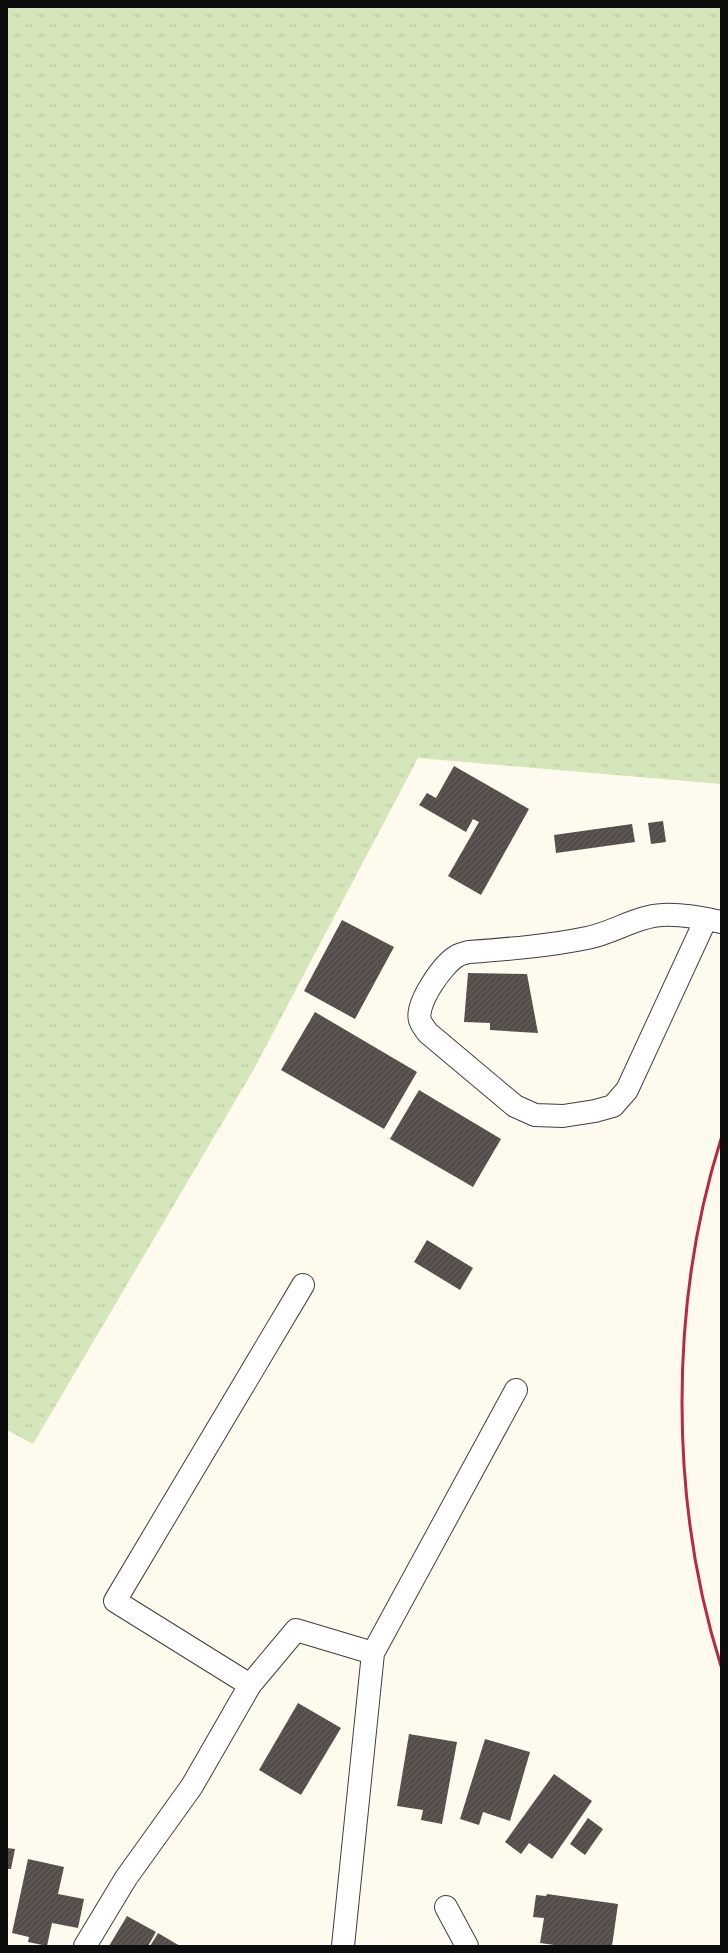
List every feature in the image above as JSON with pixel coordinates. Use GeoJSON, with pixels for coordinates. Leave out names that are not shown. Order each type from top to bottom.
{"type":"FeatureCollection","features":[{"type":"Feature","properties":{"kind":"street"},"geometry":{"type":"LineString","coordinates":[[663,915],[714,921],[627,1090],[613,1106],[595,1111],[563,1116],[535,1115],[515,1106],[428,1033],[420,1019],[420,1006],[446,966],[456,957],[469,952],[551,945],[596,936],[644,919],[663,915]]}},
{"type":"Feature","properties":{"kind":"street"},"geometry":{"type":"LineString","coordinates":[[250,1685],[115,1602],[303,1285]]}},
{"type":"Feature","properties":{"kind":"street"},"geometry":{"type":"LineString","coordinates":[[343,1946],[373,1652],[516,1390]]}},
{"type":"Feature","properties":{"kind":"street"},"geometry":{"type":"LineString","coordinates":[[85,1946],[126,1878],[192,1786],[250,1685],[296,1630],[373,1652]]}},
{"type":"Feature","properties":{"kind":"street"},"geometry":{"type":"LineString","coordinates":[[446,1907],[467,1946]]}},
{"type":"Feature","properties":{"kind":"green space"},"geometry":{"type":"Polygon","coordinates":[[[7,7],[721,7],[721,784],[418,758],[254,1069],[33,1444],[7,1430],[7,7]]]}},
{"type":"Feature","properties":{"kind":"building"},"geometry":{"type":"Polygon","coordinates":[[[454,766],[529,809],[481,895],[448,876],[479,822],[473,819],[466,832],[419,805],[427,793],[436,798],[454,766]]]}},
{"type":"Feature","properties":{"kind":"building"},"geometry":{"type":"Polygon","coordinates":[[[663,821],[666,842],[651,844],[648,823],[663,821]]]}},
{"type":"Feature","properties":{"kind":"building"},"geometry":{"type":"Polygon","coordinates":[[[632,824],[635,842],[556,853],[554,835],[632,824]]]}},
{"type":"Feature","properties":{"kind":"building"},"geometry":{"type":"Polygon","coordinates":[[[342,920],[394,947],[355,1019],[304,991],[342,920]]]}},
{"type":"Feature","properties":{"kind":"building"},"geometry":{"type":"Polygon","coordinates":[[[468,973],[527,974],[538,1033],[490,1030],[490,1023],[464,1022],[468,973]]]}},
{"type":"Feature","properties":{"kind":"building"},"geometry":{"type":"Polygon","coordinates":[[[315,1012],[417,1072],[384,1129],[281,1070],[315,1012]]]}},
{"type":"Feature","properties":{"kind":"building"},"geometry":{"type":"Polygon","coordinates":[[[419,1090],[501,1139],[473,1187],[390,1139],[419,1090]]]}},
{"type":"Feature","properties":{"kind":"building"},"geometry":{"type":"Polygon","coordinates":[[[427,1240],[473,1268],[460,1290],[414,1262],[427,1240]]]}},
{"type":"Feature","properties":{"kind":"building"},"geometry":{"type":"Polygon","coordinates":[[[298,1703],[341,1728],[301,1795],[259,1770],[298,1703]]]}},
{"type":"Feature","properties":{"kind":"building"},"geometry":{"type":"Polygon","coordinates":[[[409,1734],[457,1742],[442,1824],[421,1820],[423,1810],[397,1806],[409,1734]]]}},
{"type":"Feature","properties":{"kind":"building"},"geometry":{"type":"Polygon","coordinates":[[[485,1739],[530,1752],[510,1821],[483,1812],[479,1825],[460,1819],[485,1739]]]}},
{"type":"Feature","properties":{"kind":"building"},"geometry":{"type":"Polygon","coordinates":[[[554,1774],[592,1801],[552,1859],[529,1843],[521,1854],[505,1842],[554,1774]]]}},
{"type":"Feature","properties":{"kind":"building"},"geometry":{"type":"Polygon","coordinates":[[[588,1818],[603,1829],[585,1855],[570,1844],[588,1818]]]}},
{"type":"Feature","properties":{"kind":"building"},"geometry":{"type":"Polygon","coordinates":[[[7,1848],[15,1849],[11,1869],[7,1869],[7,1848]]]}},
{"type":"Feature","properties":{"kind":"building"},"geometry":{"type":"Polygon","coordinates":[[[28,1859],[64,1867],[58,1894],[84,1899],[78,1928],[52,1923],[47,1946],[28,1942],[29,1937],[12,1933],[28,1859]]]}},
{"type":"Feature","properties":{"kind":"building"},"geometry":{"type":"Polygon","coordinates":[[[547,1894],[618,1904],[612,1946],[561,1946],[540,1943],[544,1918],[533,1917],[536,1895],[546,1896],[547,1894]]]}},
{"type":"Feature","properties":{"kind":"building"},"geometry":{"type":"Polygon","coordinates":[[[127,1916],[156,1932],[148,1946],[109,1946],[127,1916]]]}},
{"type":"Feature","properties":{"kind":"building"},"geometry":{"type":"Polygon","coordinates":[[[158,1933],[180,1946],[150,1946],[158,1933]]]}},
{"type":"Feature","properties":{"kind":"railway"},"geometry":{"type":"LineString","coordinates":[[721,1139],[704,1202],[692,1268],[684,1335],[682,1402],[684,1470],[692,1537],[704,1603],[721,1666]]}}]}
